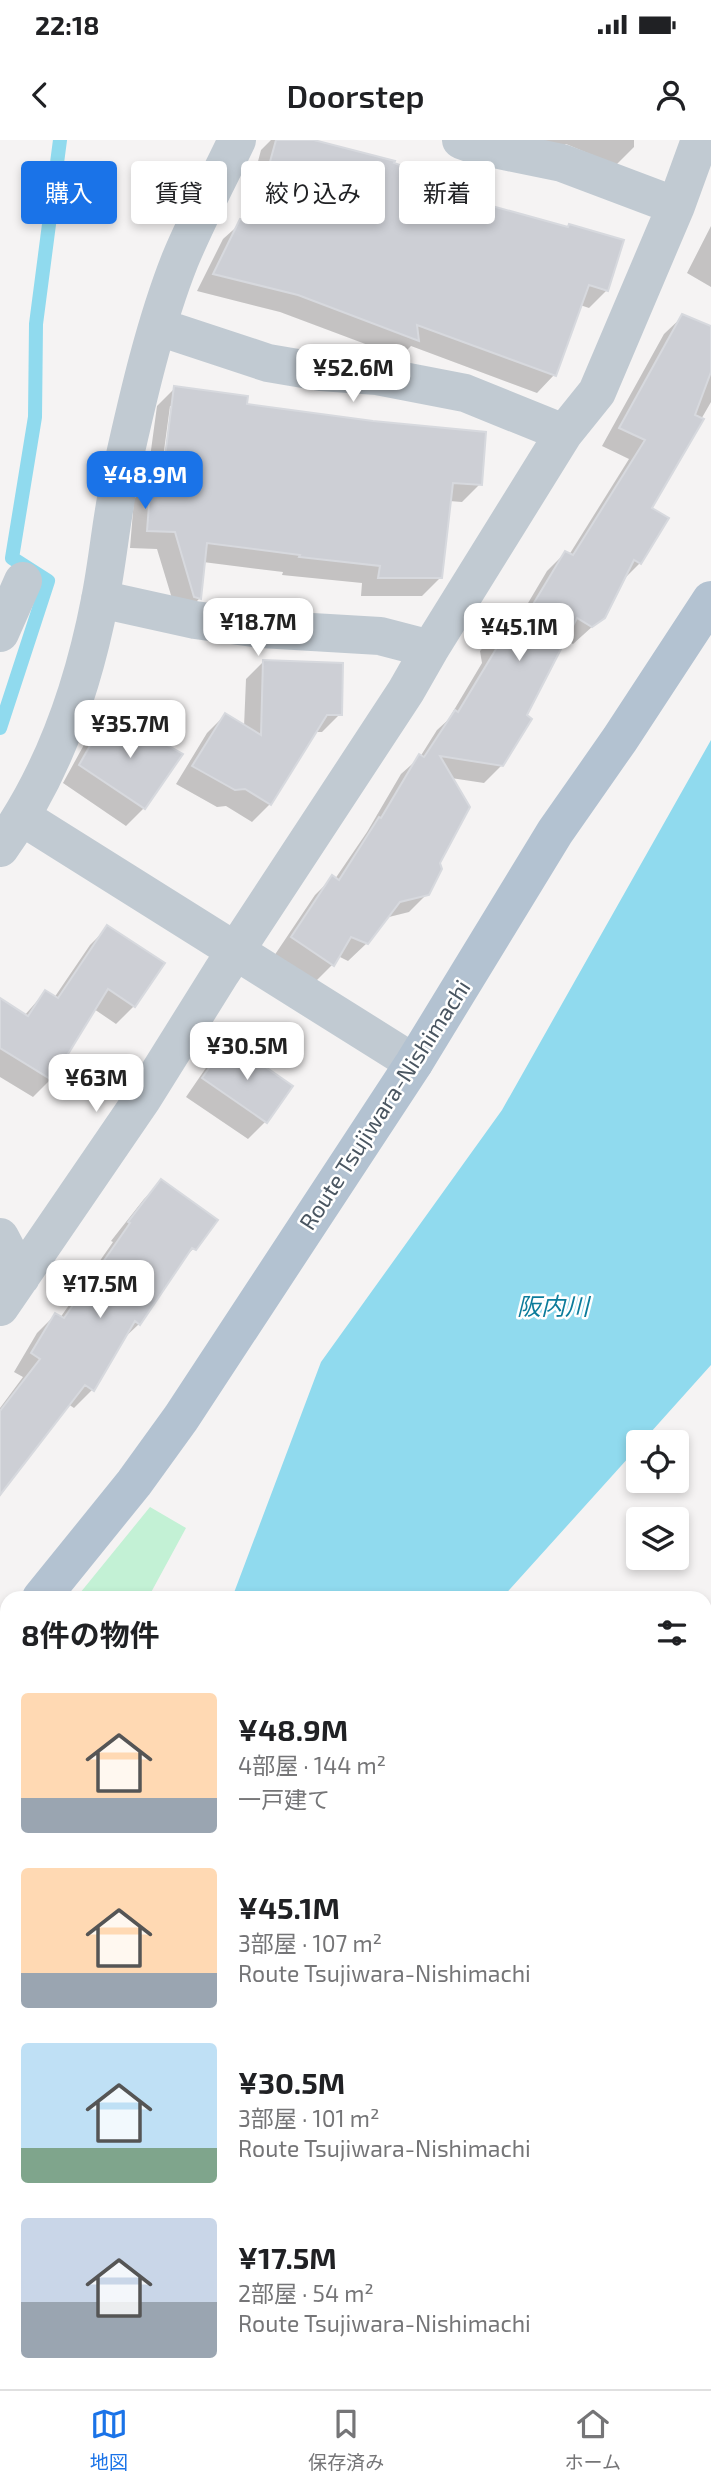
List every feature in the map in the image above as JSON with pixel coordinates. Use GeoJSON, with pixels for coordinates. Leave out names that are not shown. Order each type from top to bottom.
{"type":"FeatureCollection","features":[{"type":"Feature","properties":{"kind":"main road","name":"Route Tsujiwara-Nishimachi"},"geometry":{"type":"LineString","coordinates":[[47,1591],[134,1483],[181,1418],[414,1063],[555,832],[711,600]]}},
{"type":"Feature","properties":{"kind":"street"},"geometry":{"type":"LineString","coordinates":[[0,848],[22,817],[72,710],[87,665],[122,468],[145,371],[180,260],[236,140]]}},
{"type":"Feature","properties":{"kind":"street"},"geometry":{"type":"LineString","coordinates":[[461,140],[562,163],[676,206]]}},
{"type":"Feature","properties":{"kind":"street"},"geometry":{"type":"LineString","coordinates":[[10,1292],[143,1098],[406,691],[564,433],[597,392],[676,206],[700,140]]}},
{"type":"Feature","properties":{"kind":"street"},"geometry":{"type":"LineString","coordinates":[[159,327],[268,363],[321,372],[388,378],[466,393],[564,433]]}},
{"type":"Feature","properties":{"kind":"street"},"geometry":{"type":"LineString","coordinates":[[0,634],[23,581]]}},
{"type":"Feature","properties":{"kind":"street"},"geometry":{"type":"LineString","coordinates":[[100,599],[195,620],[261,629],[380,636],[430,649]]}},
{"type":"Feature","properties":{"kind":"street"},"geometry":{"type":"LineString","coordinates":[[22,817],[414,1063]]}},
{"type":"Feature","properties":{"kind":"street"},"geometry":{"type":"LineString","coordinates":[[0,1237],[10,1292]]}},
{"type":"Feature","properties":{"kind":"green space"},"geometry":{"type":"Polygon","coordinates":[[[150,1507],[186,1528],[152,1591],[82,1591],[150,1507]]]}},
{"type":"Feature","properties":{"kind":"water","name":"阪内川"},"geometry":{"type":"Polygon","coordinates":[[[711,740],[711,1365],[653,1430],[626,1430],[626,1460],[508,1591],[235,1591],[321,1362],[502,1110],[711,740]]]}},
{"type":"Feature","properties":{"kind":"building"},"geometry":{"type":"Polygon","coordinates":[[[276,140],[314,140],[395,161],[394,163],[399,165],[399,224],[495,224],[495,207],[624,240],[608,291],[589,285],[556,376],[417,325],[419,341],[298,295],[213,274],[240,219],[241,224],[385,224],[385,161],[270,161],[276,140]]]}},
{"type":"Feature","properties":{"kind":"building"},"geometry":{"type":"Polygon","coordinates":[[[682,314],[711,326],[711,372],[695,415],[704,419],[652,508],[669,518],[641,564],[634,560],[605,618],[592,627],[577,618],[527,715],[532,719],[503,766],[440,756],[470,807],[440,863],[442,869],[429,895],[400,902],[368,944],[351,937],[334,966],[291,937],[332,875],[339,880],[379,817],[381,818],[419,754],[424,757],[455,710],[458,712],[499,644],[497,632],[511,614],[523,621],[565,551],[573,555],[645,440],[619,428],[682,314]]]}},
{"type":"Feature","properties":{"kind":"building"},"geometry":{"type":"Polygon","coordinates":[[[174,386],[248,396],[247,404],[373,421],[486,432],[482,485],[453,483],[442,578],[378,578],[380,566],[207,543],[201,599],[194,597],[175,532],[147,531],[151,479],[162,480],[174,386]]]}},
{"type":"Feature","properties":{"kind":"building"},"geometry":{"type":"Polygon","coordinates":[[[263,660],[343,663],[342,715],[327,715],[271,805],[245,789],[235,790],[192,766],[225,713],[261,735],[263,660]]]}},
{"type":"Feature","properties":{"kind":"building"},"geometry":{"type":"Polygon","coordinates":[[[109,712],[183,754],[145,809],[79,765],[109,712]]]}},
{"type":"Feature","properties":{"kind":"building"},"geometry":{"type":"Polygon","coordinates":[[[107,925],[165,963],[135,1007],[108,989],[52,1080],[0,1048],[0,998],[28,1016],[45,990],[58,998],[107,925]]]}},
{"type":"Feature","properties":{"kind":"building"},"geometry":{"type":"Polygon","coordinates":[[[228,1041],[293,1086],[267,1123],[202,1078],[228,1041]]]}},
{"type":"Feature","properties":{"kind":"building"},"geometry":{"type":"Polygon","coordinates":[[[161,1179],[218,1220],[196,1250],[192,1248],[140,1325],[135,1321],[94,1391],[85,1385],[0,1495],[0,1411],[40,1359],[31,1353],[55,1313],[64,1318],[130,1223],[128,1222],[161,1179]]]}},
{"type":"Feature","properties":{"kind":"waterway"},"geometry":{"type":"LineString","coordinates":[[0,728],[48,581],[12,558],[35,417],[36,324],[60,140]]}}]}
